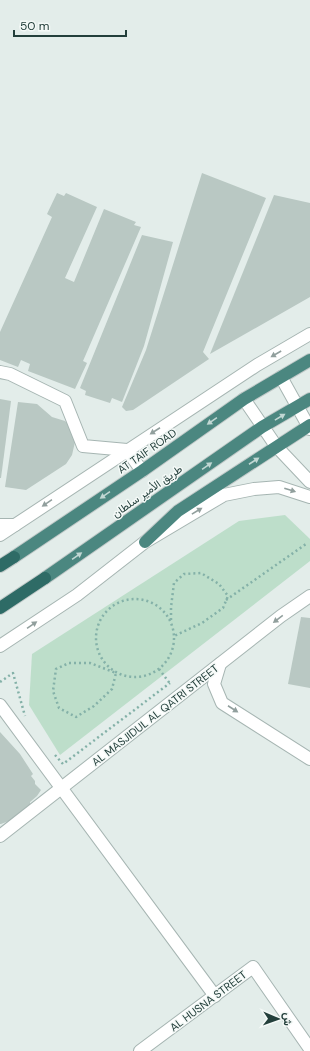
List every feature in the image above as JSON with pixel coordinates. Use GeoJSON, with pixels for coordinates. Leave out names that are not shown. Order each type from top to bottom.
{"type":"FeatureCollection","features":[{"type":"Feature","properties":{"kind":"highway","name":"AT TAIF ROAD"},"geometry":{"type":"LineString","coordinates":[[0,566],[142,471],[244,398],[310,360]]}},
{"type":"Feature","properties":{"kind":"highway","name":"طريق الأمير سلطان"},"geometry":{"type":"LineString","coordinates":[[0,608],[262,427],[310,398]]}},
{"type":"Feature","properties":{"kind":"highway"},"geometry":{"type":"LineString","coordinates":[[145,542],[178,511],[276,446],[309,427]]}},
{"type":"Feature","properties":{"kind":"street"},"geometry":{"type":"LineString","coordinates":[[0,535],[257,365],[310,334]]}},
{"type":"Feature","properties":{"kind":"street"},"geometry":{"type":"LineString","coordinates":[[3,371],[65,401],[83,446],[127,450],[142,471]]}},
{"type":"Feature","properties":{"kind":"street"},"geometry":{"type":"LineString","coordinates":[[281,377],[309,427]]}},
{"type":"Feature","properties":{"kind":"street"},"geometry":{"type":"LineString","coordinates":[[244,398],[276,446],[310,482]]}},
{"type":"Feature","properties":{"kind":"street"},"geometry":{"type":"LineString","coordinates":[[0,646],[77,595],[145,542],[224,495],[279,486],[310,496]]}},
{"type":"Feature","properties":{"kind":"street"},"geometry":{"type":"LineString","coordinates":[[0,525],[15,525]]}},
{"type":"Feature","properties":{"kind":"street","name":"AL MASJIDUL AL QATRI STREET"},"geometry":{"type":"LineString","coordinates":[[0,836],[281,616],[310,596]]}},
{"type":"Feature","properties":{"kind":"street"},"geometry":{"type":"LineString","coordinates":[[220,664],[214,684],[222,703],[310,759]]}},
{"type":"Feature","properties":{"kind":"street"},"geometry":{"type":"LineString","coordinates":[[0,705],[215,996]]}},
{"type":"Feature","properties":{"kind":"street","name":"AL HUSNA STREET"},"geometry":{"type":"LineString","coordinates":[[140,1051],[253,968],[310,1049]]}},
{"type":"Feature","properties":{"kind":"path"},"geometry":{"type":"LineString","coordinates":[[226,600],[306,544]]}},
{"type":"Feature","properties":{"kind":"path"},"geometry":{"type":"LineString","coordinates":[[171,623],[174,583],[184,574],[201,573],[219,584],[228,596],[223,608],[202,623],[174,636]]}},
{"type":"Feature","properties":{"kind":"path"},"geometry":{"type":"LineString","coordinates":[[116,673],[106,665],[98,654],[95,641],[97,628],[102,616],[112,606],[123,600],[136,599],[149,601],[160,608],[169,618],[174,630],[174,642],[171,655],[164,666],[153,674],[141,678],[128,678],[116,673],[90,663],[69,663],[56,669],[53,691],[59,708],[76,716],[94,706],[112,689],[116,673]]}},
{"type":"Feature","properties":{"kind":"path"},"geometry":{"type":"LineString","coordinates":[[159,669],[180,696]]}},
{"type":"Feature","properties":{"kind":"path"},"geometry":{"type":"LineString","coordinates":[[0,682],[12,674],[27,722]]}},
{"type":"Feature","properties":{"kind":"path"},"geometry":{"type":"LineString","coordinates":[[53,752],[63,764],[170,683]]}},
{"type":"Feature","properties":{"kind":"green space"},"geometry":{"type":"Polygon","coordinates":[[[285,515],[310,539],[310,561],[60,755],[29,705],[32,654],[239,521],[285,515]]]}},
{"type":"Feature","properties":{"kind":"building"},"geometry":{"type":"Polygon","coordinates":[[[202,173],[266,198],[203,352],[209,359],[133,410],[126,411],[122,407],[146,350],[202,173]]]}},
{"type":"Feature","properties":{"kind":"building"},"geometry":{"type":"Polygon","coordinates":[[[57,193],[64,196],[66,193],[97,207],[65,278],[74,282],[104,209],[136,222],[134,225],[141,227],[83,361],[87,363],[75,389],[28,371],[30,364],[21,360],[18,367],[0,360],[0,332],[52,217],[47,214],[57,193]]]}},
{"type":"Feature","properties":{"kind":"building"},"geometry":{"type":"Polygon","coordinates":[[[274,195],[310,203],[310,297],[210,354],[274,195]]]}},
{"type":"Feature","properties":{"kind":"building"},"geometry":{"type":"Polygon","coordinates":[[[142,235],[173,242],[144,346],[122,402],[112,398],[110,403],[85,395],[86,391],[80,388],[142,235]]]}},
{"type":"Feature","properties":{"kind":"building"},"geometry":{"type":"Polygon","coordinates":[[[0,399],[11,401],[1,478],[0,478],[0,399]]]}},
{"type":"Feature","properties":{"kind":"building"},"geometry":{"type":"Polygon","coordinates":[[[18,402],[37,404],[52,417],[65,421],[74,431],[75,442],[72,455],[66,464],[26,490],[5,487],[18,402]]]}},
{"type":"Feature","properties":{"kind":"building"},"geometry":{"type":"Polygon","coordinates":[[[301,617],[310,618],[310,688],[288,684],[301,617]]]}},
{"type":"Feature","properties":{"kind":"building"},"geometry":{"type":"Polygon","coordinates":[[[0,732],[20,754],[33,774],[31,776],[35,781],[35,784],[41,790],[30,802],[30,805],[14,819],[1,824],[0,824],[0,732]]]}}]}
